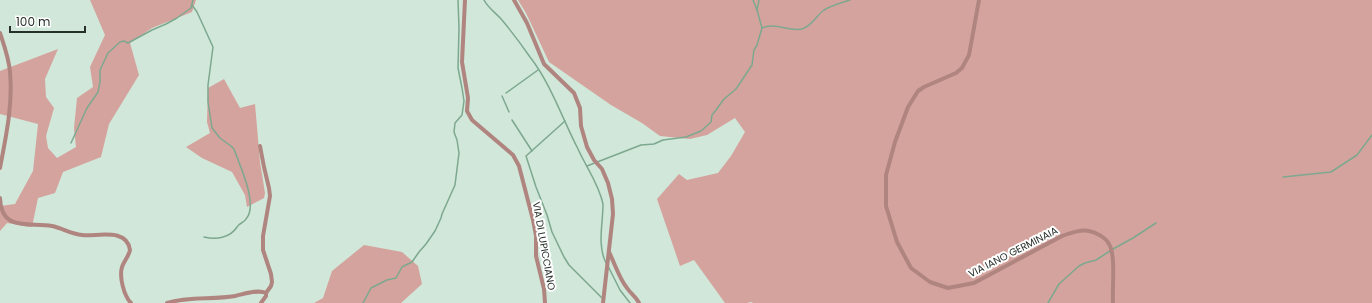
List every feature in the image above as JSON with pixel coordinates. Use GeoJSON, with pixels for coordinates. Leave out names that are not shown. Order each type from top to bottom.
{"type":"FeatureCollection","features":[{"type":"Feature","properties":{"kind":"street","name":"VIA DI LUPICCIANO"},"geometry":{"type":"LineString","coordinates":[[465,0],[462,62],[468,98],[467,111],[472,120],[513,155],[519,166],[536,236],[536,256],[544,289],[545,303]]}},
{"type":"Feature","properties":{"kind":"street"},"geometry":{"type":"LineString","coordinates":[[514,0],[527,22],[544,64],[574,93],[580,108],[581,126],[587,147],[594,160],[602,169],[608,183],[614,214],[603,303]]}},
{"type":"Feature","properties":{"kind":"street","name":"VIA IANO GERMINAIA"},"geometry":{"type":"LineString","coordinates":[[980,0],[969,55],[962,68],[956,73],[918,91],[908,107],[895,142],[886,175],[886,206],[897,242],[911,268],[930,282],[948,288],[974,283],[1062,236],[1075,232],[1090,231],[1104,238],[1110,245],[1113,261],[1113,303]]}},
{"type":"Feature","properties":{"kind":"street"},"geometry":{"type":"LineString","coordinates":[[0,33],[9,63],[10,82],[9,122],[0,168]]}},
{"type":"Feature","properties":{"kind":"street"},"geometry":{"type":"LineString","coordinates":[[260,146],[270,188],[263,236],[264,250],[272,282],[261,303]]}},
{"type":"Feature","properties":{"kind":"street"},"geometry":{"type":"LineString","coordinates":[[0,198],[5,217],[12,222],[51,226],[81,235],[110,234],[124,239],[128,243],[130,250],[121,269],[121,276],[126,295],[131,303]]}},
{"type":"Feature","properties":{"kind":"street"},"geometry":{"type":"LineString","coordinates":[[609,252],[622,282],[639,303]]}},
{"type":"Feature","properties":{"kind":"street"},"geometry":{"type":"LineString","coordinates":[[167,303],[188,298],[233,296],[262,292],[266,293]]}},
{"type":"Feature","properties":{"kind":"shaded area"},"geometry":{"type":"Polygon","coordinates":[[[90,0],[196,0],[192,12],[152,28],[130,43],[139,75],[109,124],[101,157],[63,172],[55,193],[38,198],[32,227],[7,223],[0,231],[0,206],[15,204],[33,171],[38,124],[0,114],[0,71],[58,49],[45,79],[46,97],[54,108],[46,136],[48,148],[57,158],[76,147],[74,128],[77,98],[93,87],[90,67],[105,35],[90,0]]]}},
{"type":"Feature","properties":{"kind":"shaded area"},"geometry":{"type":"Polygon","coordinates":[[[518,0],[1372,0],[1372,303],[725,303],[694,260],[680,266],[657,199],[679,174],[687,180],[718,173],[731,156],[745,132],[735,118],[707,135],[690,139],[660,136],[642,123],[611,105],[549,62],[526,13],[518,0]]]}},
{"type":"Feature","properties":{"kind":"shaded area"},"geometry":{"type":"Polygon","coordinates":[[[224,79],[240,108],[255,104],[260,162],[265,193],[264,198],[247,207],[245,195],[232,172],[202,158],[186,147],[210,133],[207,122],[208,88],[224,79]]]}},
{"type":"Feature","properties":{"kind":"shaded area"},"geometry":{"type":"Polygon","coordinates":[[[364,245],[402,252],[418,266],[422,284],[401,303],[314,303],[323,298],[332,271],[364,245]]]}},
{"type":"Feature","properties":{"kind":"waterway"},"geometry":{"type":"LineString","coordinates":[[71,143],[87,108],[98,92],[100,70],[108,53],[120,42],[124,41],[128,43],[177,18],[191,8],[193,0]]}},
{"type":"Feature","properties":{"kind":"waterway"},"geometry":{"type":"LineString","coordinates":[[363,303],[371,288],[387,280],[396,278],[402,267],[412,262],[435,231],[455,185],[459,153],[454,132],[455,123],[462,115],[464,101],[458,68],[458,0]]}},
{"type":"Feature","properties":{"kind":"waterway"},"geometry":{"type":"LineString","coordinates":[[484,0],[500,17],[544,78],[595,183],[603,204],[601,242],[603,256],[606,263]]}},
{"type":"Feature","properties":{"kind":"waterway"},"geometry":{"type":"LineString","coordinates":[[753,0],[762,28]]}},
{"type":"Feature","properties":{"kind":"waterway"},"geometry":{"type":"LineString","coordinates":[[757,10],[759,0]]}},
{"type":"Feature","properties":{"kind":"waterway"},"geometry":{"type":"LineString","coordinates":[[762,28],[767,26],[777,26],[797,30],[802,29],[809,26],[824,10],[833,5],[850,0]]}},
{"type":"Feature","properties":{"kind":"waterway"},"geometry":{"type":"LineString","coordinates":[[192,5],[197,12],[213,47],[208,85],[208,102],[212,128],[220,138],[234,149],[247,184],[250,204],[249,213],[245,220],[231,234],[218,238],[204,237]]}},
{"type":"Feature","properties":{"kind":"waterway"},"geometry":{"type":"LineString","coordinates":[[587,166],[641,145],[654,144],[663,140],[686,137],[701,131],[711,122],[712,115],[724,99],[736,89],[752,65],[754,50],[762,28]]}},
{"type":"Feature","properties":{"kind":"waterway"},"geometry":{"type":"LineString","coordinates":[[506,93],[538,70]]}},
{"type":"Feature","properties":{"kind":"waterway"},"geometry":{"type":"LineString","coordinates":[[502,96],[509,112]]}},
{"type":"Feature","properties":{"kind":"waterway"},"geometry":{"type":"LineString","coordinates":[[512,120],[532,151]]}},
{"type":"Feature","properties":{"kind":"waterway"},"geometry":{"type":"LineString","coordinates":[[565,121],[526,156],[552,232],[564,257],[569,265],[602,298]]}},
{"type":"Feature","properties":{"kind":"waterway"},"geometry":{"type":"LineString","coordinates":[[1283,177],[1331,172],[1357,155],[1372,135]]}},
{"type":"Feature","properties":{"kind":"waterway"},"geometry":{"type":"LineString","coordinates":[[1113,249],[1156,223]]}},
{"type":"Feature","properties":{"kind":"waterway"},"geometry":{"type":"LineString","coordinates":[[1048,303],[1059,284],[1079,266],[1096,260],[1110,251]]}},
{"type":"Feature","properties":{"kind":"waterway"},"geometry":{"type":"LineString","coordinates":[[608,266],[620,290],[630,303]]}}]}
